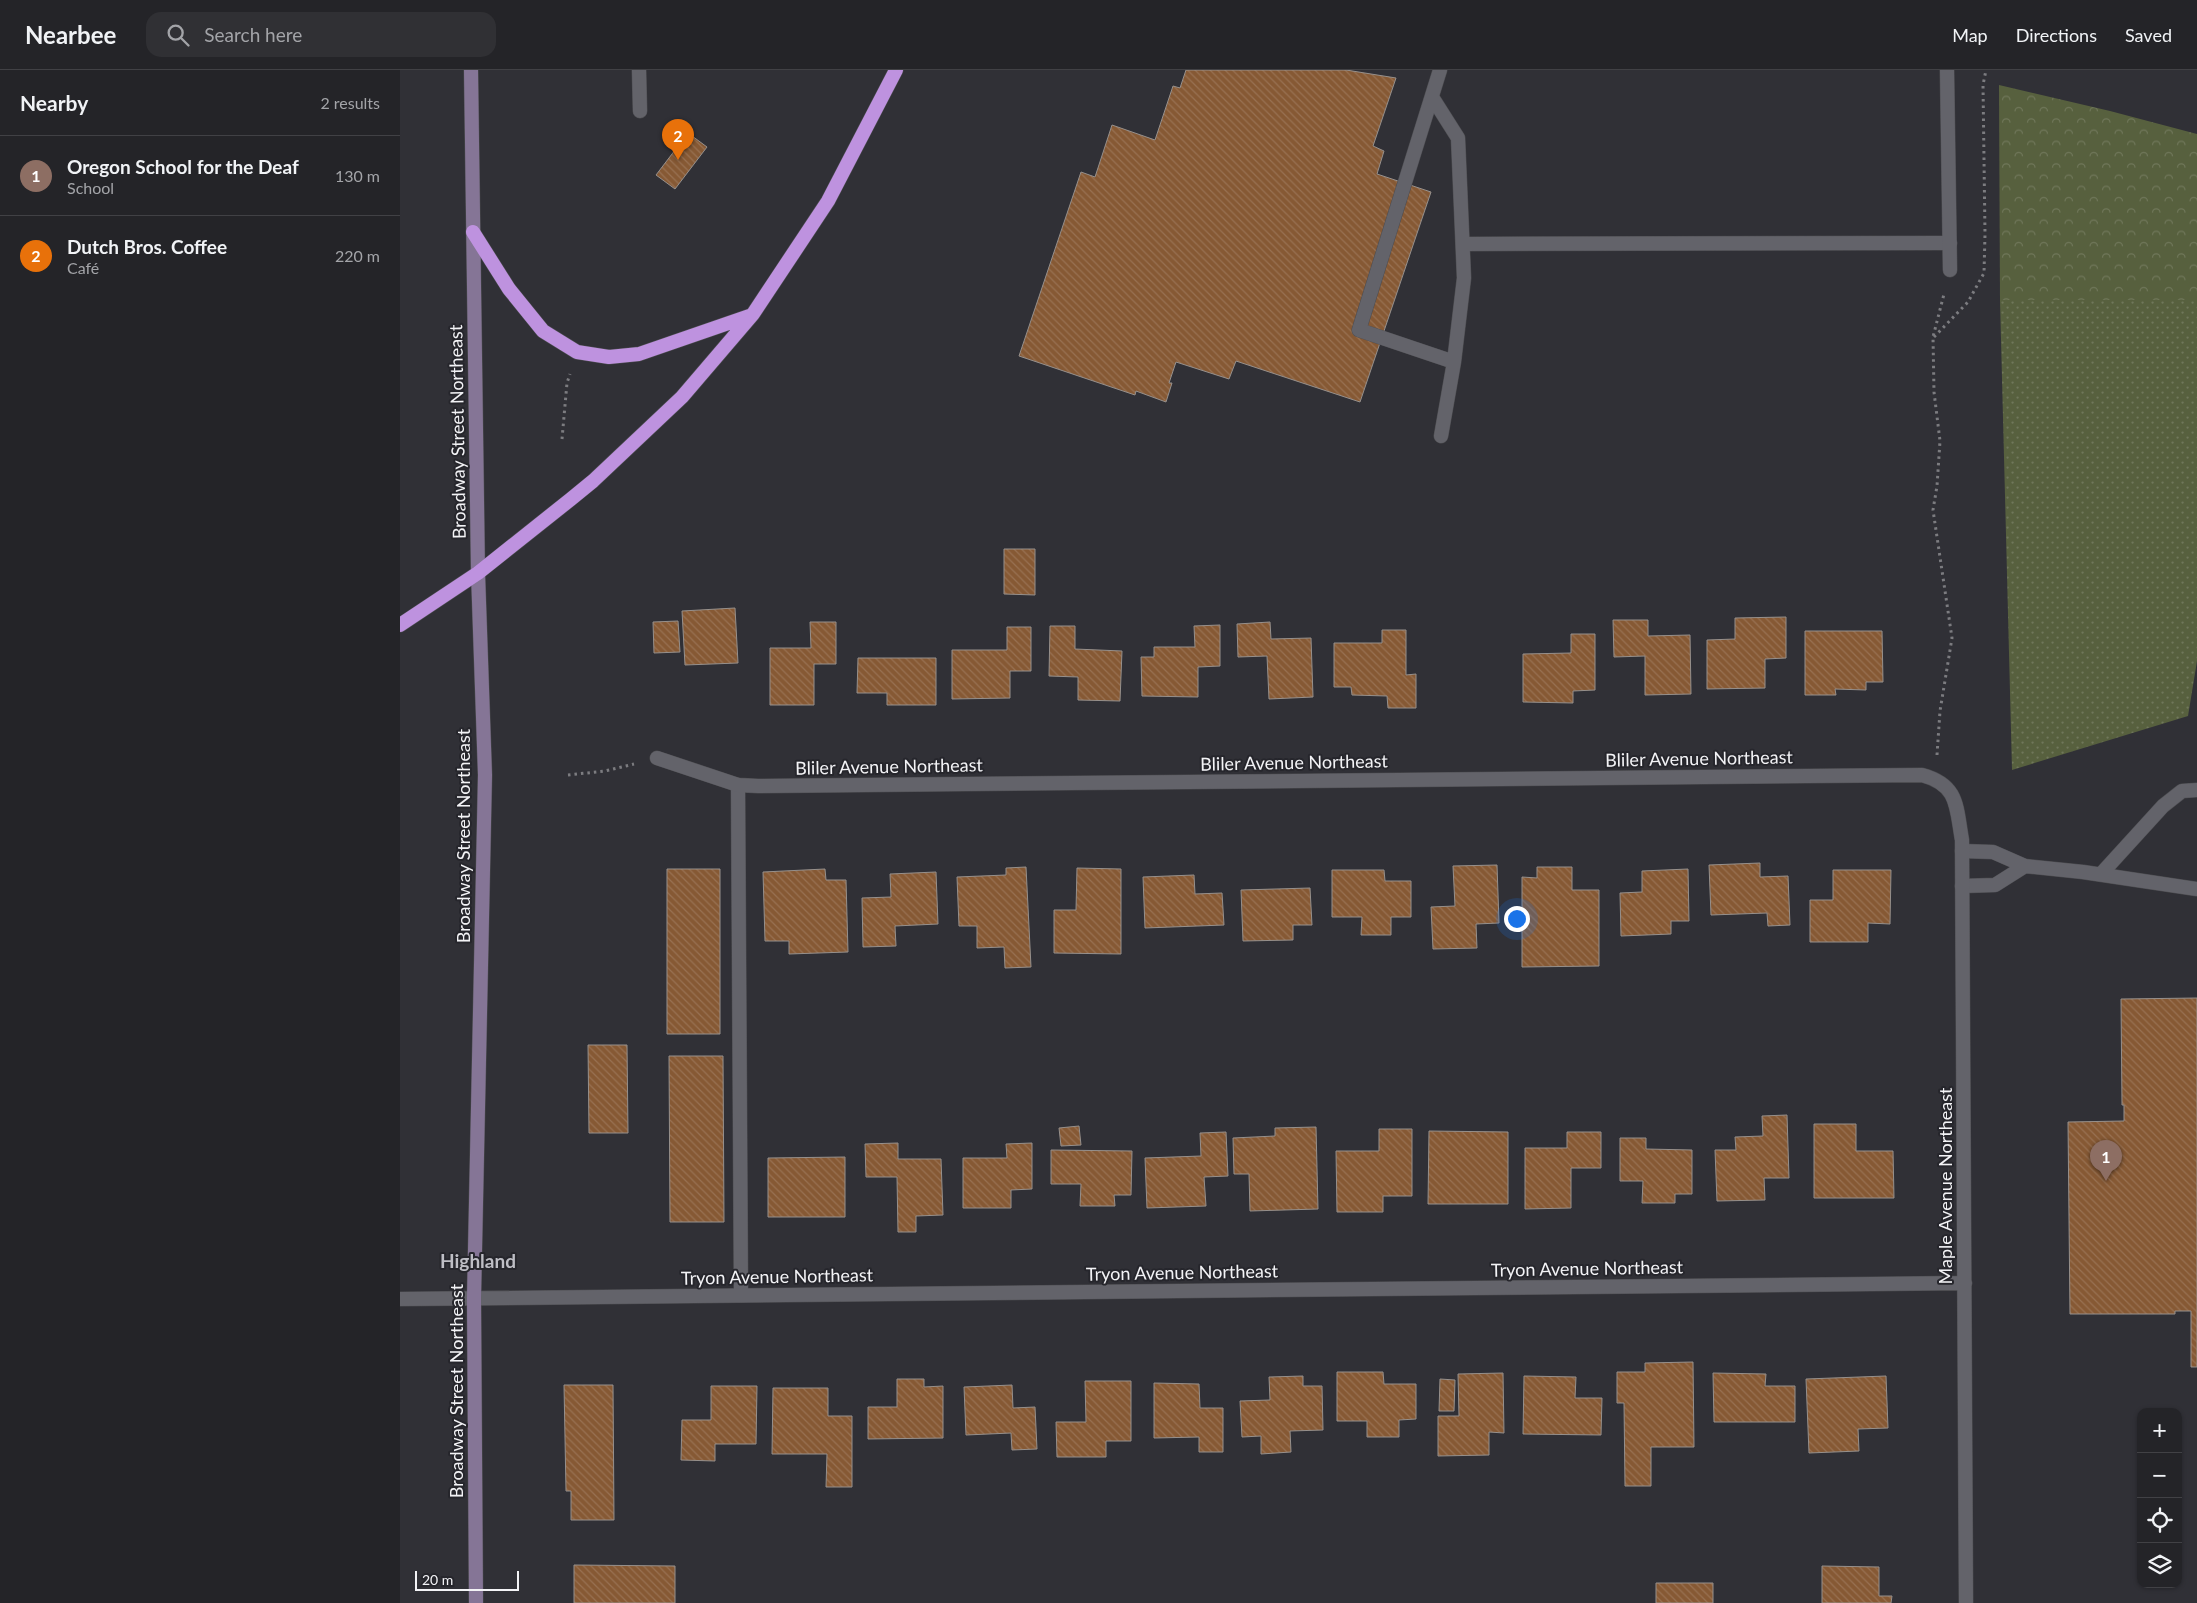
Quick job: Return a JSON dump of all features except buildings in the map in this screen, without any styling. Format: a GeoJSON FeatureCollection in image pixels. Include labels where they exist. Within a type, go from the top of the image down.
{"type":"FeatureCollection","features":[{"type":"Feature","properties":{"kind":"highway"},"geometry":{"type":"LineString","coordinates":[[400,625],[478,573],[593,481],[682,397],[753,314],[828,201],[896,70]]}},
{"type":"Feature","properties":{"kind":"highway"},"geometry":{"type":"LineString","coordinates":[[473,232],[509,289],[543,331],[577,352],[609,357],[639,354],[753,314]]}},
{"type":"Feature","properties":{"kind":"main road","name":"Broadway Street Northeast"},"geometry":{"type":"LineString","coordinates":[[471,70],[478,573],[485,775],[474,1298],[476,1603]]}},
{"type":"Feature","properties":{"kind":"street"},"geometry":{"type":"LineString","coordinates":[[639,70],[640,111]]}},
{"type":"Feature","properties":{"kind":"street"},"geometry":{"type":"LineString","coordinates":[[1440,70],[1359,330],[1454,362]]}},
{"type":"Feature","properties":{"kind":"street"},"geometry":{"type":"LineString","coordinates":[[1947,70],[1950,270]]}},
{"type":"Feature","properties":{"kind":"street"},"geometry":{"type":"LineString","coordinates":[[1432,97],[1458,138],[1464,278],[1454,362],[1441,436]]}},
{"type":"Feature","properties":{"kind":"street"},"geometry":{"type":"LineString","coordinates":[[1462,244],[1950,243]]}},
{"type":"Feature","properties":{"kind":"street","name":"Bliler Avenue Northeast"},"geometry":{"type":"LineString","coordinates":[[656,758],[738,785],[1922,774],[1935,778]]}},
{"type":"Feature","properties":{"kind":"street","name":"Maple Avenue Northeast"},"geometry":{"type":"LineString","coordinates":[[1935,778],[1950,790],[1956,804],[1962,851],[1966,1603]]}},
{"type":"Feature","properties":{"kind":"street"},"geometry":{"type":"LineString","coordinates":[[738,785],[741,1295]]}},
{"type":"Feature","properties":{"kind":"street"},"geometry":{"type":"LineString","coordinates":[[2101,874],[2163,806],[2182,791],[2197,790]]}},
{"type":"Feature","properties":{"kind":"street"},"geometry":{"type":"LineString","coordinates":[[1962,851],[1993,852],[2025,866],[2101,874],[2197,889]]}},
{"type":"Feature","properties":{"kind":"street"},"geometry":{"type":"LineString","coordinates":[[1962,886],[1995,884],[2025,866]]}},
{"type":"Feature","properties":{"kind":"street","name":"Tryon Avenue Northeast"},"geometry":{"type":"LineString","coordinates":[[400,1299],[1965,1283]]}},
{"type":"Feature","properties":{"kind":"path"},"geometry":{"type":"LineString","coordinates":[[1933,337],[1968,302],[1984,273],[1986,234],[1983,85],[1986,70]]}},
{"type":"Feature","properties":{"kind":"path"},"geometry":{"type":"LineString","coordinates":[[1935,778],[1940,711],[1952,638],[1933,510],[1937,486],[1940,441],[1934,392],[1933,337],[1950,270]]}},
{"type":"Feature","properties":{"kind":"path"},"geometry":{"type":"LineString","coordinates":[[562,439],[567,383],[570,372]]}},
{"type":"Feature","properties":{"kind":"path"},"geometry":{"type":"LineString","coordinates":[[568,775],[605,771],[656,758]]}},
{"type":"Feature","properties":{"kind":"green space"},"geometry":{"type":"Polygon","coordinates":[[[1999,85],[2197,134],[2197,300],[2000,300],[1999,85]]]}},
{"type":"Feature","properties":{"kind":"green space"},"geometry":{"type":"Polygon","coordinates":[[[2000,300],[2197,300],[2197,661],[2188,716],[2012,770],[2000,300]]]}},
{"type":"Feature","properties":{"kind":"place","name":"Dutch Bros. Coffee"},"geometry":{"type":"Point","coordinates":[678,160]}},
{"type":"Feature","properties":{"kind":"place","name":"Oregon School for the Deaf"},"geometry":{"type":"Point","coordinates":[2106,1181]}},
{"type":"Feature","properties":{"kind":"district","name":"Highland"},"geometry":{"type":"Point","coordinates":[478,1260]}}]}
